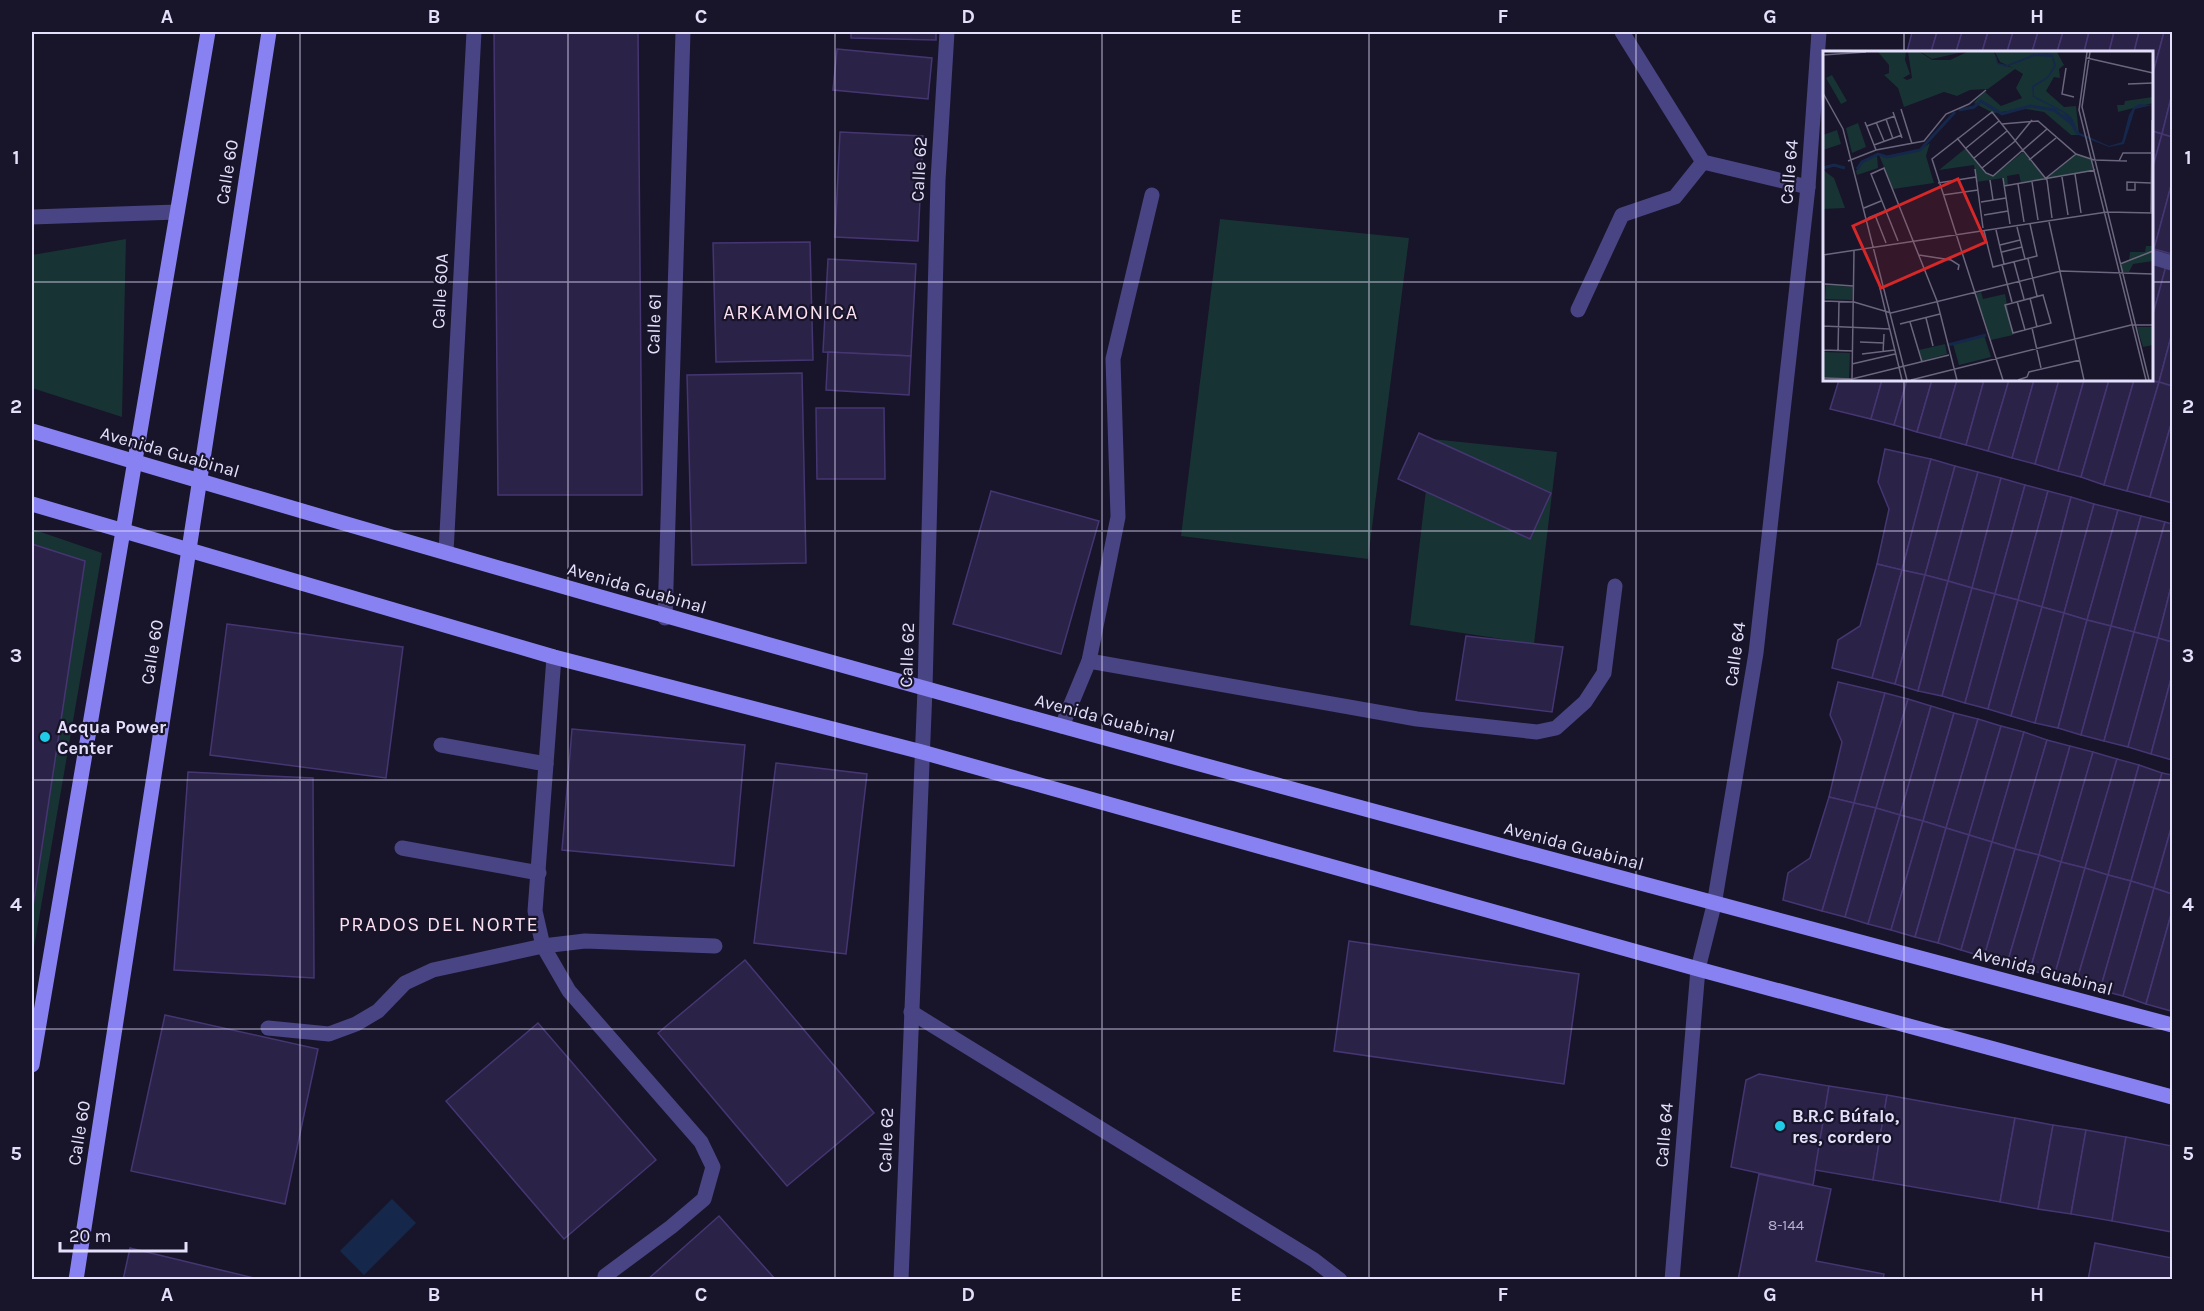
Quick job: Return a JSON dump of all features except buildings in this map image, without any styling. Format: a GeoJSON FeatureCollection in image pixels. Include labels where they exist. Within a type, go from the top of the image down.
{"type":"FeatureCollection","features":[{"type":"Feature","properties":{"kind":"main road"},"geometry":{"type":"LineString","coordinates":[[32,1065],[208,32]]}},
{"type":"Feature","properties":{"kind":"main road","name":"Calle 60"},"geometry":{"type":"LineString","coordinates":[[76,1280],[269,32]]}},
{"type":"Feature","properties":{"kind":"main road","name":"Avenida Guabinal"},"geometry":{"type":"LineString","coordinates":[[32,431],[198,482],[446,552],[665,618],[1714,905],[2172,1025]]}},
{"type":"Feature","properties":{"kind":"main road"},"geometry":{"type":"LineString","coordinates":[[32,504],[554,657],[922,752],[1698,969],[2172,1097]]}},
{"type":"Feature","properties":{"kind":"street","name":"Calle 60A"},"geometry":{"type":"LineString","coordinates":[[446,552],[474,32]]}},
{"type":"Feature","properties":{"kind":"street","name":"Calle 61"},"geometry":{"type":"LineString","coordinates":[[665,618],[683,32]]}},
{"type":"Feature","properties":{"kind":"street","name":"Calle 62"},"geometry":{"type":"LineString","coordinates":[[901,1280],[925,689],[938,180],[947,32]]}},
{"type":"Feature","properties":{"kind":"street"},"geometry":{"type":"LineString","coordinates":[[1622,32],[1703,162],[1808,187]]}},
{"type":"Feature","properties":{"kind":"street","name":"Calle 64"},"geometry":{"type":"LineString","coordinates":[[1672,1280],[1698,969],[1714,905],[1756,653],[1808,187],[1818,165],[1819,32]]}},
{"type":"Feature","properties":{"kind":"street"},"geometry":{"type":"LineString","coordinates":[[1578,310],[1622,215],[1675,197],[1703,162]]}},
{"type":"Feature","properties":{"kind":"street"},"geometry":{"type":"LineString","coordinates":[[1062,726],[1089,661],[1118,517],[1113,359],[1152,195]]}},
{"type":"Feature","properties":{"kind":"street"},"geometry":{"type":"LineString","coordinates":[[32,217],[177,212]]}},
{"type":"Feature","properties":{"kind":"street"},"geometry":{"type":"LineString","coordinates":[[2153,258],[2172,263]]}},
{"type":"Feature","properties":{"kind":"street"},"geometry":{"type":"LineString","coordinates":[[1089,661],[1417,719],[1537,732],[1556,728],[1585,702],[1604,672],[1615,586]]}},
{"type":"Feature","properties":{"kind":"street"},"geometry":{"type":"LineString","coordinates":[[554,657],[540,873],[535,911],[543,946],[569,991],[701,1142],[713,1167],[704,1199],[671,1227],[605,1276]]}},
{"type":"Feature","properties":{"kind":"street"},"geometry":{"type":"LineString","coordinates":[[441,744],[546,764]]}},
{"type":"Feature","properties":{"kind":"street"},"geometry":{"type":"LineString","coordinates":[[402,848],[540,873]]}},
{"type":"Feature","properties":{"kind":"street"},"geometry":{"type":"LineString","coordinates":[[268,1028],[329,1034],[378,1011],[394,992],[417,976],[433,970],[543,946],[585,941],[716,946]]}},
{"type":"Feature","properties":{"kind":"street"},"geometry":{"type":"LineString","coordinates":[[911,1012],[1314,1260],[1340,1280]]}},
{"type":"Feature","properties":{"kind":"green space"},"geometry":{"type":"Polygon","coordinates":[[[1220,219],[1409,238],[1368,559],[1181,536],[1220,219]]]}},
{"type":"Feature","properties":{"kind":"green space"},"geometry":{"type":"Polygon","coordinates":[[[126,239],[122,417],[32,388],[32,255],[126,239]]]}},
{"type":"Feature","properties":{"kind":"green space"},"geometry":{"type":"Polygon","coordinates":[[[1432,439],[1557,452],[1534,644],[1410,625],[1432,439]]]}},
{"type":"Feature","properties":{"kind":"green space","name":"Acqua Power Center"},"geometry":{"type":"Polygon","coordinates":[[[32,529],[102,553],[32,959],[32,529]]]}},
{"type":"Feature","properties":{"kind":"water"},"geometry":{"type":"Polygon","coordinates":[[[392,1199],[416,1223],[364,1275],[340,1251],[392,1199]]]}},
{"type":"Feature","properties":{"kind":"place","name":"Acqua Power Center"},"geometry":{"type":"Point","coordinates":[45,737]}},
{"type":"Feature","properties":{"kind":"place","name":"B.R.C Búfalo, res, cordero"},"geometry":{"type":"Point","coordinates":[1780,1126]}},
{"type":"Feature","properties":{"kind":"district","name":"ARKAMONICA"},"geometry":{"type":"Point","coordinates":[791,312]}},
{"type":"Feature","properties":{"kind":"district","name":"PRADOS DEL NORTE"},"geometry":{"type":"Point","coordinates":[439,924]}}]}
